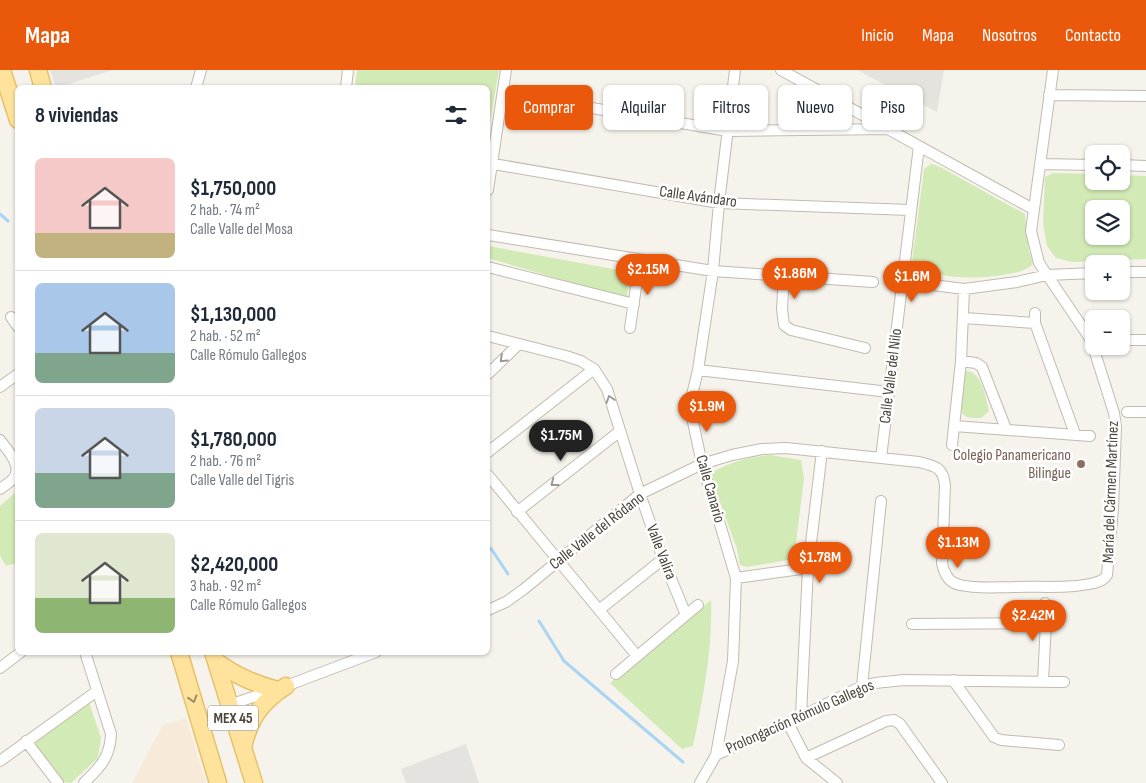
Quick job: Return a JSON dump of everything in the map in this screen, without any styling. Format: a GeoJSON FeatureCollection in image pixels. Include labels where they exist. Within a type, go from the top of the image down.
{"type":"FeatureCollection","features":[{"type":"Feature","properties":{"kind":"main road"},"geometry":{"type":"LineString","coordinates":[[2,70],[15,111]]}},
{"type":"Feature","properties":{"kind":"main road"},"geometry":{"type":"LineString","coordinates":[[38,70],[42,85]]}},
{"type":"Feature","properties":{"kind":"main road","name":"MEX 45"},"geometry":{"type":"LineString","coordinates":[[180,655],[218,783]]}},
{"type":"Feature","properties":{"kind":"main road"},"geometry":{"type":"LineString","coordinates":[[214,657],[231,672],[244,679],[280,688]]}},
{"type":"Feature","properties":{"kind":"main road","name":"MEX 45"},"geometry":{"type":"LineString","coordinates":[[214,657],[254,783]]}},
{"type":"Feature","properties":{"kind":"main road"},"geometry":{"type":"LineString","coordinates":[[243,748],[252,721],[270,696],[280,688]]}},
{"type":"Feature","properties":{"kind":"street"},"geometry":{"type":"LineString","coordinates":[[197,85],[200,70]]}},
{"type":"Feature","properties":{"kind":"street"},"geometry":{"type":"LineString","coordinates":[[346,85],[348,70]]}},
{"type":"Feature","properties":{"kind":"street"},"geometry":{"type":"LineString","coordinates":[[490,163],[506,70]]}},
{"type":"Feature","properties":{"kind":"street","name":"Calle Canario"},"geometry":{"type":"LineString","coordinates":[[700,783],[716,755],[733,661],[736,578],[702,464],[691,413],[692,395],[698,370],[713,271],[735,70]]}},
{"type":"Feature","properties":{"kind":"street"},"geometry":{"type":"LineString","coordinates":[[781,70],[862,115]]}},
{"type":"Feature","properties":{"kind":"street","name":"María del Cármen Martínez"},"geometry":{"type":"LineString","coordinates":[[1053,70],[1031,231],[1039,263],[1090,340],[1114,413],[1116,427],[1113,509],[1107,575]]}},
{"type":"Feature","properties":{"kind":"street"},"geometry":{"type":"LineString","coordinates":[[503,93],[728,131],[862,129]]}},
{"type":"Feature","properties":{"kind":"street"},"geometry":{"type":"LineString","coordinates":[[1050,95],[1146,96]]}},
{"type":"Feature","properties":{"kind":"street"},"geometry":{"type":"LineString","coordinates":[[890,130],[1033,209]]}},
{"type":"Feature","properties":{"kind":"street","name":"Calle Valle del Nilo"},"geometry":{"type":"LineString","coordinates":[[881,458],[919,146]]}},
{"type":"Feature","properties":{"kind":"street","name":"Calle Avándaro"},"geometry":{"type":"LineString","coordinates":[[490,163],[719,203],[910,210]]}},
{"type":"Feature","properties":{"kind":"street"},"geometry":{"type":"LineString","coordinates":[[1041,164],[1085,165]]}},
{"type":"Feature","properties":{"kind":"street"},"geometry":{"type":"LineString","coordinates":[[1130,165],[1146,166]]}},
{"type":"Feature","properties":{"kind":"street"},"geometry":{"type":"LineString","coordinates":[[490,235],[713,271],[873,282]]}},
{"type":"Feature","properties":{"kind":"street"},"geometry":{"type":"LineString","coordinates":[[630,328],[640,260]]}},
{"type":"Feature","properties":{"kind":"street"},"geometry":{"type":"LineString","coordinates":[[490,268],[634,304]]}},
{"type":"Feature","properties":{"kind":"street"},"geometry":{"type":"LineString","coordinates":[[1130,272],[1146,272]]}},
{"type":"Feature","properties":{"kind":"street"},"geometry":{"type":"LineString","coordinates":[[902,281],[964,289],[1017,282],[1047,275],[1085,273]]}},
{"type":"Feature","properties":{"kind":"street"},"geometry":{"type":"LineString","coordinates":[[784,276],[782,309],[784,325],[791,330],[865,348]]}},
{"type":"Feature","properties":{"kind":"street"},"geometry":{"type":"LineString","coordinates":[[952,445],[961,361],[964,289]]}},
{"type":"Feature","properties":{"kind":"street"},"geometry":{"type":"LineString","coordinates":[[11,316],[15,322]]}},
{"type":"Feature","properties":{"kind":"street"},"geometry":{"type":"LineString","coordinates":[[964,318],[1035,318],[1075,434]]}},
{"type":"Feature","properties":{"kind":"street"},"geometry":{"type":"LineString","coordinates":[[490,337],[573,358],[594,369],[490,450]]}},
{"type":"Feature","properties":{"kind":"street"},"geometry":{"type":"LineString","coordinates":[[1130,340],[1146,340]]}},
{"type":"Feature","properties":{"kind":"street"},"geometry":{"type":"LineString","coordinates":[[490,372],[519,344]]}},
{"type":"Feature","properties":{"kind":"street"},"geometry":{"type":"LineString","coordinates":[[961,361],[976,363],[982,367],[1006,429]]}},
{"type":"Feature","properties":{"kind":"street","name":"Valle Valira"},"geometry":{"type":"LineString","coordinates":[[594,369],[607,389],[640,494],[663,559],[686,615]]}},
{"type":"Feature","properties":{"kind":"street"},"geometry":{"type":"LineString","coordinates":[[698,370],[889,392]]}},
{"type":"Feature","properties":{"kind":"street"},"geometry":{"type":"LineString","coordinates":[[0,387],[15,376]]}},
{"type":"Feature","properties":{"kind":"street"},"geometry":{"type":"LineString","coordinates":[[1127,412],[1146,412]]}},
{"type":"Feature","properties":{"kind":"street"},"geometry":{"type":"LineString","coordinates":[[954,426],[1090,436]]}},
{"type":"Feature","properties":{"kind":"street"},"geometry":{"type":"LineString","coordinates":[[517,512],[620,431]]}},
{"type":"Feature","properties":{"kind":"street"},"geometry":{"type":"LineString","coordinates":[[0,440],[15,463]]}},
{"type":"Feature","properties":{"kind":"street","name":"Calle Valle del Ródano"},"geometry":{"type":"LineString","coordinates":[[490,609],[506,602],[524,589],[640,494],[702,464],[762,449],[786,448],[822,451],[919,462],[935,466],[944,478],[942,563],[944,573],[950,580],[959,585],[982,587],[1077,586],[1095,583],[1107,575]]}},
{"type":"Feature","properties":{"kind":"street"},"geometry":{"type":"LineString","coordinates":[[801,715],[808,568],[822,451]]}},
{"type":"Feature","properties":{"kind":"street"},"geometry":{"type":"LineString","coordinates":[[0,489],[13,479],[15,474]]}},
{"type":"Feature","properties":{"kind":"street"},"geometry":{"type":"LineString","coordinates":[[490,478],[636,656]]}},
{"type":"Feature","properties":{"kind":"street"},"geometry":{"type":"LineString","coordinates":[[862,686],[881,501]]}},
{"type":"Feature","properties":{"kind":"street"},"geometry":{"type":"LineString","coordinates":[[599,610],[663,559]]}},
{"type":"Feature","properties":{"kind":"street"},"geometry":{"type":"LineString","coordinates":[[736,578],[808,568]]}},
{"type":"Feature","properties":{"kind":"street"},"geometry":{"type":"LineString","coordinates":[[1043,681],[1046,623],[1045,603]]}},
{"type":"Feature","properties":{"kind":"street"},"geometry":{"type":"LineString","coordinates":[[616,674],[698,605]]}},
{"type":"Feature","properties":{"kind":"street"},"geometry":{"type":"LineString","coordinates":[[912,624],[1046,623]]}},
{"type":"Feature","properties":{"kind":"street"},"geometry":{"type":"LineString","coordinates":[[0,668],[17,655]]}},
{"type":"Feature","properties":{"kind":"street"},"geometry":{"type":"LineString","coordinates":[[84,783],[98,769],[107,756],[110,745],[110,734],[86,655]]}},
{"type":"Feature","properties":{"kind":"street"},"geometry":{"type":"LineString","coordinates":[[229,705],[368,655]]}},
{"type":"Feature","properties":{"kind":"street","name":"Prolongación Rómulo Gallegos"},"geometry":{"type":"LineString","coordinates":[[716,755],[788,723],[862,686],[889,680],[1064,682]]}},
{"type":"Feature","properties":{"kind":"street"},"geometry":{"type":"LineString","coordinates":[[953,680],[994,737],[1001,740],[1059,745]]}},
{"type":"Feature","properties":{"kind":"street"},"geometry":{"type":"LineString","coordinates":[[0,761],[26,740],[97,691]]}},
{"type":"Feature","properties":{"kind":"street"},"geometry":{"type":"LineString","coordinates":[[806,758],[886,721],[894,720],[900,724],[942,783]]}},
{"type":"Feature","properties":{"kind":"street"},"geometry":{"type":"LineString","coordinates":[[788,723],[806,758],[837,783]]}},
{"type":"Feature","properties":{"kind":"street"},"geometry":{"type":"LineString","coordinates":[[26,740],[58,783]]}},
{"type":"Feature","properties":{"kind":"shaded area"},"geometry":{"type":"Polygon","coordinates":[[[50,70],[113,70],[66,85],[55,85],[50,70]]]}},
{"type":"Feature","properties":{"kind":"shaded area"},"geometry":{"type":"Polygon","coordinates":[[[857,70],[944,70],[937,112],[923,105],[923,85],[886,85],[857,70]]]}},
{"type":"Feature","properties":{"kind":"shaded area"},"geometry":{"type":"Polygon","coordinates":[[[186,718],[206,783],[132,783],[163,725],[186,718]]]}},
{"type":"Feature","properties":{"kind":"shaded area"},"geometry":{"type":"Polygon","coordinates":[[[466,744],[479,783],[406,783],[401,769],[466,744]]]}},
{"type":"Feature","properties":{"kind":"green space"},"geometry":{"type":"Polygon","coordinates":[[[357,70],[499,70],[490,122],[490,85],[355,85],[357,70]]]}},
{"type":"Feature","properties":{"kind":"green space"},"geometry":{"type":"Polygon","coordinates":[[[931,164],[940,167],[1025,214],[1029,251],[1033,264],[1019,272],[984,277],[950,276],[915,269],[912,262],[924,169],[931,164]]]}},
{"type":"Feature","properties":{"kind":"green space"},"geometry":{"type":"Polygon","coordinates":[[[1053,173],[1085,174],[1085,190],[1130,190],[1130,175],[1146,176],[1146,259],[1130,260],[1130,255],[1085,255],[1085,261],[1072,262],[1056,258],[1047,246],[1043,223],[1045,177],[1053,173]]]}},
{"type":"Feature","properties":{"kind":"green space"},"geometry":{"type":"Polygon","coordinates":[[[490,246],[629,272],[627,299],[490,259],[490,246]]]}},
{"type":"Feature","properties":{"kind":"green space"},"geometry":{"type":"Polygon","coordinates":[[[967,371],[976,376],[985,393],[989,411],[981,418],[971,418],[963,415],[960,409],[964,374],[967,371]]]}},
{"type":"Feature","properties":{"kind":"green space"},"geometry":{"type":"Polygon","coordinates":[[[770,455],[801,460],[804,478],[794,559],[747,567],[740,565],[737,549],[710,474],[724,466],[739,461],[770,455]]]}},
{"type":"Feature","properties":{"kind":"green space"},"geometry":{"type":"Polygon","coordinates":[[[15,493],[15,564],[6,566],[0,556],[0,506],[15,493]]]}},
{"type":"Feature","properties":{"kind":"green space"},"geometry":{"type":"Polygon","coordinates":[[[711,600],[709,655],[693,746],[682,749],[610,683],[711,600]]]}},
{"type":"Feature","properties":{"kind":"green space"},"geometry":{"type":"Polygon","coordinates":[[[89,702],[101,738],[98,758],[71,783],[60,782],[31,746],[89,702]]]}},
{"type":"Feature","properties":{"kind":"waterway"},"geometry":{"type":"LineString","coordinates":[[0,214],[8,221]]}},
{"type":"Feature","properties":{"kind":"waterway"},"geometry":{"type":"LineString","coordinates":[[490,548],[508,574]]}},
{"type":"Feature","properties":{"kind":"waterway"},"geometry":{"type":"LineString","coordinates":[[539,621],[564,661],[683,762]]}},
{"type":"Feature","properties":{"kind":"place","name":"Colegio Panamericano Bilingue"},"geometry":{"type":"Point","coordinates":[1081,464]}}]}
